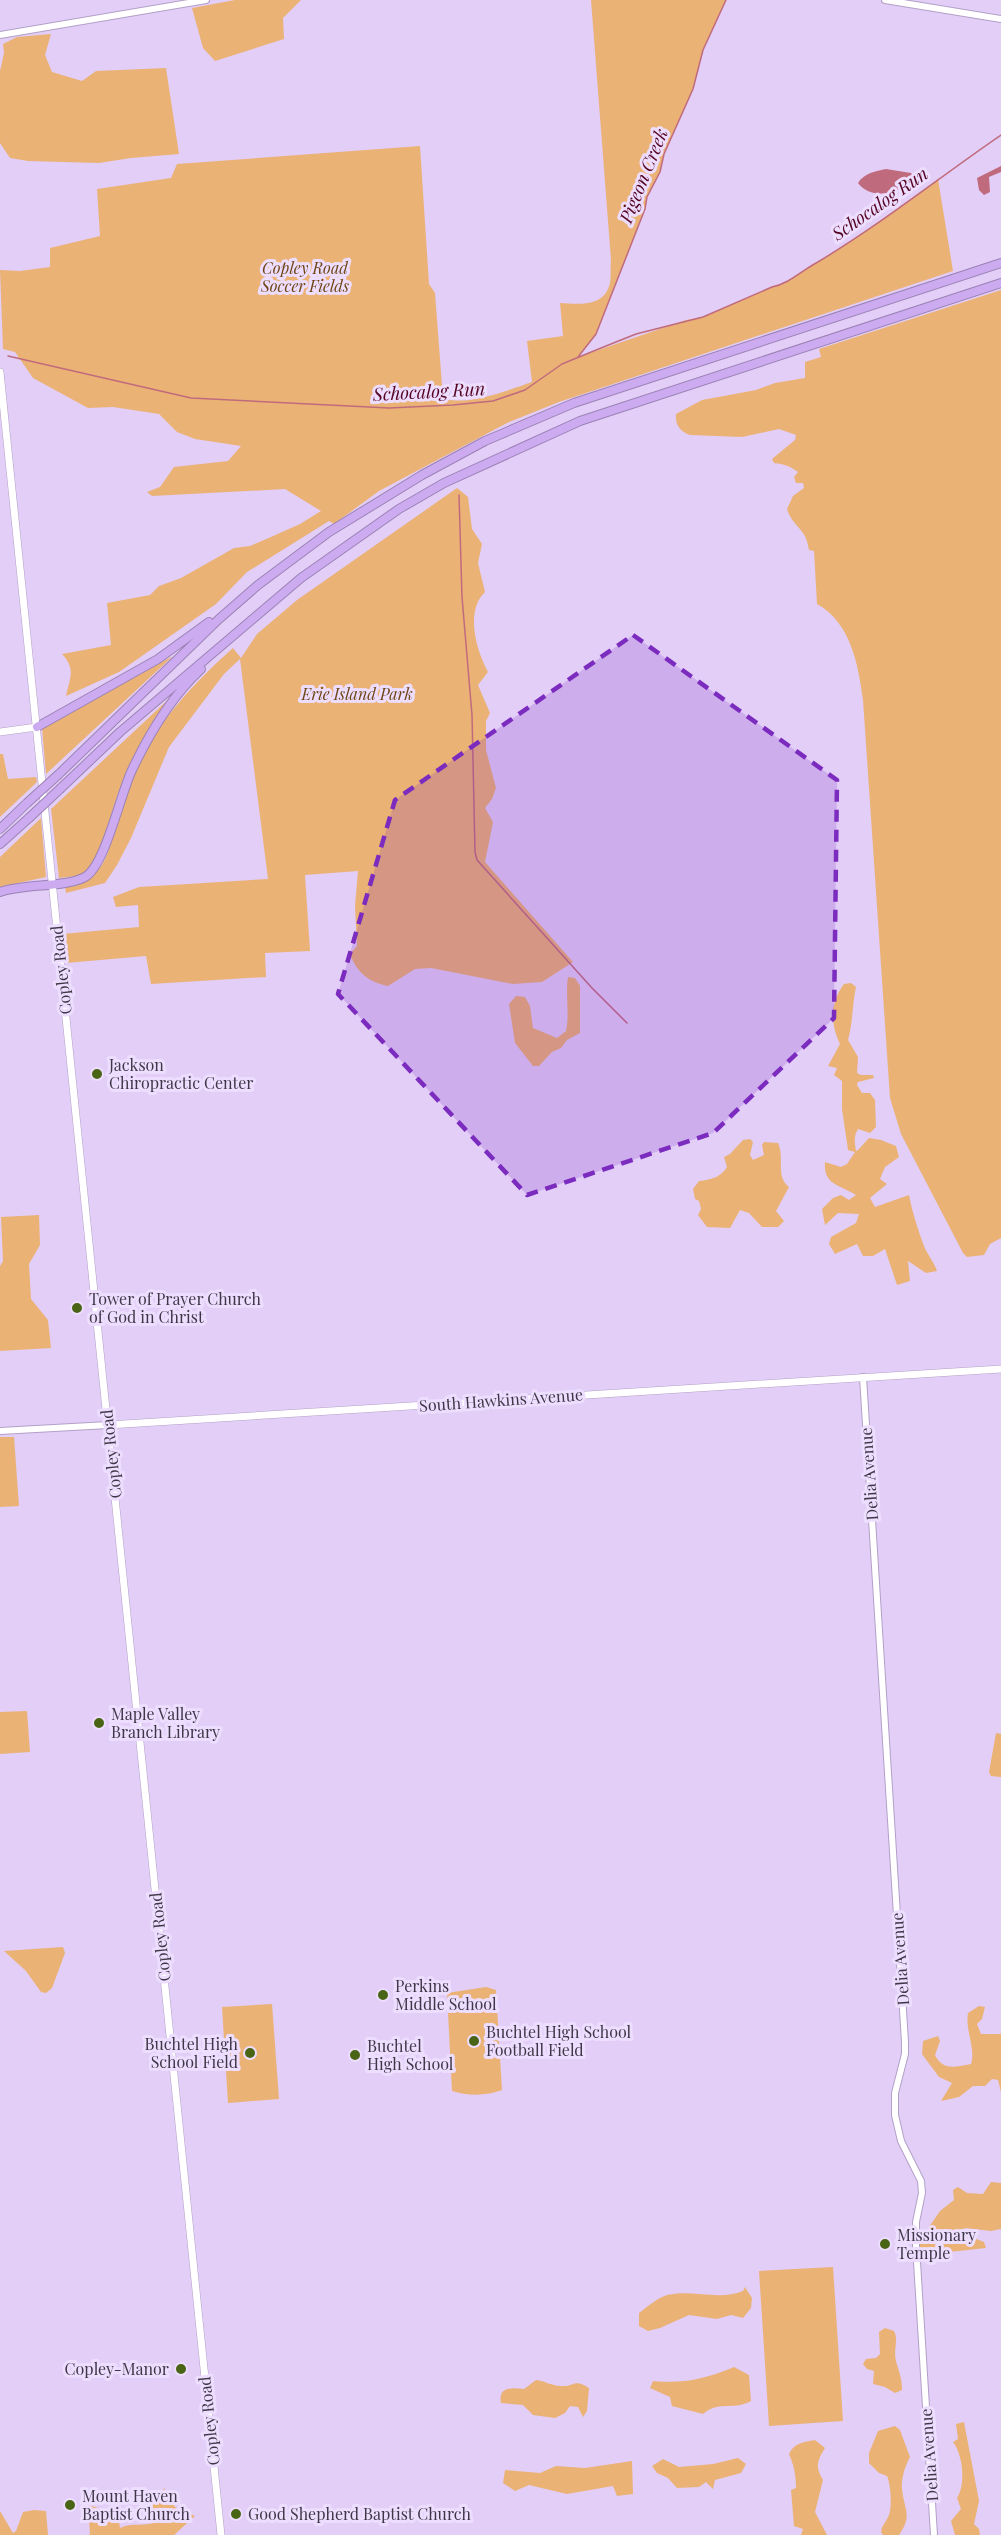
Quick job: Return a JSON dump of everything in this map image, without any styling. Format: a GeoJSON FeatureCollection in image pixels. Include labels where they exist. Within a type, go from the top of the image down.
{"type":"FeatureCollection","features":[{"type":"Feature","properties":{"kind":"highway"},"geometry":{"type":"LineString","coordinates":[[37,727],[158,659],[355,515],[422,475],[516,428],[607,392],[1001,263]]}},
{"type":"Feature","properties":{"kind":"highway"},"geometry":{"type":"LineString","coordinates":[[0,844],[120,732],[301,578],[399,509],[444,483],[510,451],[598,415],[1001,283]]}},
{"type":"Feature","properties":{"kind":"highway"},"geometry":{"type":"LineString","coordinates":[[0,829],[238,601]]}},
{"type":"Feature","properties":{"kind":"highway"},"geometry":{"type":"LineString","coordinates":[[0,892],[82,878],[95,869],[102,856],[126,784],[155,728],[195,675],[267,607]]}},
{"type":"Feature","properties":{"kind":"main road","name":"Copley Road"},"geometry":{"type":"LineString","coordinates":[[0,372],[221,2535]]}},
{"type":"Feature","properties":{"kind":"main road"},"geometry":{"type":"LineString","coordinates":[[0,732],[37,727]]}},
{"type":"Feature","properties":{"kind":"main road","name":"South Hawkins Avenue"},"geometry":{"type":"LineString","coordinates":[[108,1425],[1001,1369]]}},
{"type":"Feature","properties":{"kind":"street"},"geometry":{"type":"LineString","coordinates":[[0,35],[206,0]]}},
{"type":"Feature","properties":{"kind":"street"},"geometry":{"type":"LineString","coordinates":[[885,0],[1001,19]]}},
{"type":"Feature","properties":{"kind":"street","name":"Delia Avenue"},"geometry":{"type":"LineString","coordinates":[[863,1377],[905,2042],[905,2054],[895,2093],[895,2115],[901,2140],[918,2173],[922,2188],[916,2222],[916,2246],[934,2535]]}},
{"type":"Feature","properties":{"kind":"street","name":"South Hawkins Avenue"},"geometry":{"type":"LineString","coordinates":[[0,1431],[108,1425]]}},
{"type":"Feature","properties":{"kind":"highlighted area"},"geometry":{"type":"Polygon","coordinates":[[[633,635],[837,780],[834,1018],[713,1133],[527,1195],[338,994],[395,800],[633,635]]]}},
{"type":"Feature","properties":{"kind":"green space"},"geometry":{"type":"Polygon","coordinates":[[[235,0],[301,0],[283,18],[284,39],[215,61],[203,48],[192,8],[235,0]]]}},
{"type":"Feature","properties":{"kind":"green space","name":"Copley Road Soccer Fields"},"geometry":{"type":"Polygon","coordinates":[[[591,0],[726,0],[703,50],[693,89],[664,154],[660,172],[647,197],[645,209],[596,334],[578,357],[686,320],[703,317],[785,283],[855,238],[938,179],[953,271],[559,402],[507,423],[379,491],[334,524],[329,521],[247,572],[216,604],[119,672],[66,696],[70,669],[62,654],[111,645],[107,603],[150,595],[159,586],[181,578],[234,548],[250,546],[300,524],[321,511],[285,489],[152,496],[147,492],[160,487],[174,467],[228,461],[241,446],[195,439],[177,432],[159,414],[113,407],[88,408],[33,378],[15,352],[3,349],[0,270],[20,271],[50,267],[50,248],[100,236],[97,189],[171,178],[177,164],[420,146],[429,284],[435,293],[443,398],[475,399],[532,382],[527,341],[563,336],[560,303],[594,302],[604,295],[610,283],[611,260],[591,0]]]}},
{"type":"Feature","properties":{"kind":"green space"},"geometry":{"type":"Polygon","coordinates":[[[51,34],[45,55],[52,72],[82,81],[96,71],[166,68],[179,154],[99,163],[28,161],[10,158],[0,143],[0,71],[4,53],[3,44],[17,37],[51,34]]]}},
{"type":"Feature","properties":{"kind":"green space"},"geometry":{"type":"Polygon","coordinates":[[[1001,290],[1001,1238],[990,1244],[984,1255],[967,1257],[901,1134],[890,1098],[863,700],[855,659],[845,633],[829,612],[817,604],[814,551],[809,550],[805,537],[787,509],[793,496],[804,488],[803,483],[796,483],[794,477],[798,472],[774,463],[772,459],[795,440],[796,435],[779,429],[742,437],[690,435],[679,427],[676,414],[702,400],[805,378],[805,362],[821,357],[819,349],[1001,290]]]}},
{"type":"Feature","properties":{"kind":"green space","name":"Erie Island Park"},"geometry":{"type":"Polygon","coordinates":[[[457,488],[468,497],[472,529],[482,544],[478,563],[485,592],[475,609],[474,631],[488,672],[478,685],[490,713],[486,721],[486,750],[496,788],[485,808],[493,822],[485,862],[573,962],[542,982],[513,984],[431,968],[415,969],[388,986],[375,982],[364,976],[350,954],[357,946],[355,906],[358,871],[305,875],[310,951],[265,953],[266,977],[151,984],[146,956],[66,963],[62,934],[139,927],[138,905],[116,907],[113,897],[139,887],[268,879],[240,659],[224,674],[169,747],[131,838],[105,883],[66,893],[65,885],[87,878],[103,863],[127,792],[147,747],[168,716],[206,674],[233,648],[241,658],[257,634],[297,600],[457,488]]]}},
{"type":"Feature","properties":{"kind":"green space"},"geometry":{"type":"Polygon","coordinates":[[[172,657],[46,774],[42,728],[172,657]]]}},
{"type":"Feature","properties":{"kind":"green space"},"geometry":{"type":"Polygon","coordinates":[[[173,695],[143,740],[118,793],[97,861],[85,873],[59,878],[51,809],[173,695]]]}},
{"type":"Feature","properties":{"kind":"green space"},"geometry":{"type":"Polygon","coordinates":[[[0,754],[3,754],[8,779],[36,777],[37,782],[0,817],[0,754]]]}},
{"type":"Feature","properties":{"kind":"green space"},"geometry":{"type":"Polygon","coordinates":[[[41,818],[46,877],[0,887],[0,857],[41,818]]]}},
{"type":"Feature","properties":{"kind":"green space"},"geometry":{"type":"Polygon","coordinates":[[[568,977],[575,978],[580,986],[580,1033],[552,1052],[539,1066],[533,1066],[515,1043],[509,1004],[516,996],[525,997],[530,1006],[533,1028],[557,1038],[566,1031],[568,977]]]}},
{"type":"Feature","properties":{"kind":"green space"},"geometry":{"type":"Polygon","coordinates":[[[851,983],[856,987],[848,1040],[858,1057],[857,1073],[873,1075],[874,1078],[858,1082],[857,1085],[862,1093],[870,1093],[875,1100],[876,1127],[870,1133],[858,1129],[855,1138],[856,1151],[869,1138],[896,1146],[899,1157],[885,1167],[880,1179],[887,1184],[870,1198],[875,1207],[909,1195],[924,1246],[937,1271],[926,1273],[908,1261],[910,1281],[897,1285],[885,1249],[873,1256],[863,1256],[857,1244],[835,1254],[829,1244],[831,1237],[856,1223],[859,1214],[838,1213],[825,1225],[822,1209],[833,1198],[841,1195],[849,1200],[856,1195],[830,1180],[825,1170],[825,1162],[841,1167],[847,1164],[855,1152],[848,1150],[842,1109],[842,1081],[834,1075],[837,1068],[828,1066],[840,1044],[833,1021],[836,998],[844,984],[851,983]]]}},
{"type":"Feature","properties":{"kind":"green space"},"geometry":{"type":"Polygon","coordinates":[[[750,1139],[753,1142],[750,1155],[753,1160],[764,1155],[762,1145],[764,1142],[778,1143],[782,1178],[789,1187],[776,1211],[784,1221],[778,1227],[762,1227],[749,1213],[740,1210],[730,1228],[707,1227],[698,1215],[701,1209],[699,1201],[695,1199],[693,1189],[699,1181],[719,1176],[727,1167],[724,1157],[743,1140],[750,1139]]]}},
{"type":"Feature","properties":{"kind":"green space"},"geometry":{"type":"Polygon","coordinates":[[[39,1215],[40,1245],[29,1264],[31,1299],[48,1320],[51,1348],[0,1351],[0,1266],[3,1261],[1,1217],[39,1215]]]}},
{"type":"Feature","properties":{"kind":"green space"},"geometry":{"type":"Polygon","coordinates":[[[0,1437],[14,1437],[19,1506],[0,1507],[0,1437]]]}},
{"type":"Feature","properties":{"kind":"green space"},"geometry":{"type":"Polygon","coordinates":[[[27,1711],[30,1752],[0,1754],[0,1712],[27,1711]]]}},
{"type":"Feature","properties":{"kind":"green space"},"geometry":{"type":"Polygon","coordinates":[[[996,1733],[1001,1734],[1001,1777],[991,1776],[989,1772],[996,1733]]]}},
{"type":"Feature","properties":{"kind":"green space"},"geometry":{"type":"Polygon","coordinates":[[[63,1947],[65,1953],[52,1988],[46,1993],[41,1992],[26,1971],[4,1951],[63,1947]]]}},
{"type":"Feature","properties":{"kind":"green space","name":"Buchtel High School Football Field"},"geometry":{"type":"Polygon","coordinates":[[[486,1987],[496,1990],[502,2090],[477,2095],[452,2091],[447,1993],[486,1987]]]}},
{"type":"Feature","properties":{"kind":"green space","name":"Buchtel High School Field"},"geometry":{"type":"Polygon","coordinates":[[[272,2004],[279,2099],[228,2103],[222,2007],[272,2004]]]}},
{"type":"Feature","properties":{"kind":"green space"},"geometry":{"type":"Polygon","coordinates":[[[979,2006],[985,2007],[982,2019],[977,2024],[981,2034],[1001,2034],[1001,2092],[998,2080],[992,2079],[985,2086],[973,2086],[959,2097],[941,2101],[952,2083],[939,2077],[922,2054],[923,2041],[938,2036],[940,2041],[935,2055],[946,2066],[971,2064],[972,2052],[967,2019],[968,2013],[979,2006]]]}},
{"type":"Feature","properties":{"kind":"green space"},"geometry":{"type":"Polygon","coordinates":[[[991,2182],[1001,2183],[1001,2229],[991,2231],[965,2228],[961,2233],[984,2242],[986,2248],[921,2253],[919,2244],[931,2240],[929,2227],[940,2211],[954,2200],[953,2190],[958,2187],[967,2193],[983,2194],[991,2182]]]}},
{"type":"Feature","properties":{"kind":"green space"},"geometry":{"type":"Polygon","coordinates":[[[833,2267],[843,2421],[769,2426],[759,2271],[833,2267]]]}},
{"type":"Feature","properties":{"kind":"green space"},"geometry":{"type":"Polygon","coordinates":[[[745,2287],[752,2298],[751,2308],[743,2318],[731,2315],[717,2319],[689,2315],[648,2331],[639,2326],[639,2313],[667,2295],[686,2293],[725,2295],[743,2291],[745,2287]]]}},
{"type":"Feature","properties":{"kind":"green space"},"geometry":{"type":"Polygon","coordinates":[[[885,2328],[894,2331],[896,2338],[895,2357],[902,2390],[895,2393],[873,2384],[874,2371],[867,2369],[863,2364],[866,2359],[876,2358],[880,2354],[879,2332],[885,2328]]]}},
{"type":"Feature","properties":{"kind":"green space"},"geometry":{"type":"Polygon","coordinates":[[[734,2367],[749,2375],[751,2401],[744,2404],[715,2407],[703,2414],[672,2406],[670,2397],[650,2388],[653,2381],[694,2380],[734,2367]]]}},
{"type":"Feature","properties":{"kind":"green space"},"geometry":{"type":"Polygon","coordinates":[[[536,2380],[558,2386],[580,2384],[589,2388],[587,2411],[583,2417],[578,2407],[570,2406],[565,2413],[555,2418],[533,2415],[523,2405],[501,2403],[502,2394],[507,2389],[524,2389],[536,2380]]]}},
{"type":"Feature","properties":{"kind":"green space"},"geometry":{"type":"Polygon","coordinates":[[[964,2422],[979,2501],[974,2524],[979,2529],[980,2535],[955,2535],[951,2521],[961,2509],[957,2498],[962,2485],[962,2470],[959,2454],[953,2442],[958,2439],[956,2424],[964,2422]]]}},
{"type":"Feature","properties":{"kind":"green space"},"geometry":{"type":"Polygon","coordinates":[[[895,2426],[900,2430],[910,2457],[906,2464],[902,2485],[907,2517],[899,2535],[883,2535],[882,2528],[890,2510],[890,2485],[887,2476],[879,2473],[869,2463],[869,2453],[878,2431],[895,2426]]]}},
{"type":"Feature","properties":{"kind":"green space"},"geometry":{"type":"Polygon","coordinates":[[[815,2440],[825,2448],[818,2464],[823,2480],[815,2512],[827,2535],[801,2535],[803,2529],[794,2526],[791,2490],[796,2488],[796,2479],[789,2454],[796,2445],[815,2440]]]}},
{"type":"Feature","properties":{"kind":"green space"},"geometry":{"type":"Polygon","coordinates":[[[738,2458],[746,2464],[741,2473],[715,2480],[713,2489],[706,2482],[699,2487],[677,2488],[668,2478],[657,2473],[652,2466],[663,2459],[679,2467],[713,2464],[738,2458]]]}},
{"type":"Feature","properties":{"kind":"green space"},"geometry":{"type":"Polygon","coordinates":[[[632,2461],[633,2494],[617,2496],[613,2486],[567,2494],[529,2485],[515,2491],[503,2483],[505,2470],[540,2473],[556,2466],[585,2468],[632,2461]]]}},
{"type":"Feature","properties":{"kind":"green space"},"geometry":{"type":"Polygon","coordinates":[[[164,2488],[175,2507],[195,2516],[174,2535],[90,2535],[88,2505],[105,2510],[114,2521],[119,2522],[120,2528],[156,2522],[147,2502],[161,2495],[164,2488]]]}},
{"type":"Feature","properties":{"kind":"green space"},"geometry":{"type":"Polygon","coordinates":[[[0,2511],[13,2533],[16,2531],[23,2512],[46,2511],[48,2535],[0,2535],[0,2511]]]}},
{"type":"Feature","properties":{"kind":"shaded area"},"geometry":{"type":"Polygon","coordinates":[[[1001,166],[1001,172],[989,177],[990,192],[984,195],[979,190],[977,178],[1001,166]]]}},
{"type":"Feature","properties":{"kind":"shaded area"},"geometry":{"type":"Polygon","coordinates":[[[886,169],[911,173],[916,180],[895,191],[879,194],[864,189],[858,183],[867,175],[886,169]]]}},
{"type":"Feature","properties":{"kind":"waterway","name":"Pigeon Creek"},"geometry":{"type":"LineString","coordinates":[[578,357],[596,334],[645,209],[647,197],[660,172],[664,154],[693,89],[703,50],[726,0]]}},
{"type":"Feature","properties":{"kind":"waterway","name":"Schocalog Run"},"geometry":{"type":"LineString","coordinates":[[8,356],[191,398],[389,408],[493,401],[525,390],[562,364],[601,348],[636,334],[703,317],[788,281],[884,219],[1001,135]]}},
{"type":"Feature","properties":{"kind":"waterway"},"geometry":{"type":"LineString","coordinates":[[459,495],[462,597],[472,715],[477,860],[592,988],[627,1023]]}},
{"type":"Feature","properties":{"kind":"place","name":"Jackson Chiropractic Center"},"geometry":{"type":"Point","coordinates":[97,1074]}},
{"type":"Feature","properties":{"kind":"place","name":"Tower of Prayer Church of God in Christ"},"geometry":{"type":"Point","coordinates":[77,1308]}},
{"type":"Feature","properties":{"kind":"place","name":"Maple Valley Branch Library"},"geometry":{"type":"Point","coordinates":[99,1723]}},
{"type":"Feature","properties":{"kind":"place","name":"Perkins Middle School"},"geometry":{"type":"Point","coordinates":[383,1995]}},
{"type":"Feature","properties":{"kind":"place","name":"Buchtel High School Football Field"},"geometry":{"type":"Point","coordinates":[474,2041]}},
{"type":"Feature","properties":{"kind":"place","name":"Buchtel High School Field"},"geometry":{"type":"Point","coordinates":[250,2053]}},
{"type":"Feature","properties":{"kind":"place","name":"Buchtel High School"},"geometry":{"type":"Point","coordinates":[355,2055]}},
{"type":"Feature","properties":{"kind":"place","name":"Missionary Temple"},"geometry":{"type":"Point","coordinates":[885,2244]}},
{"type":"Feature","properties":{"kind":"place","name":"Copley-Manor"},"geometry":{"type":"Point","coordinates":[181,2369]}},
{"type":"Feature","properties":{"kind":"place","name":"Mount Haven Baptist Church"},"geometry":{"type":"Point","coordinates":[70,2505]}},
{"type":"Feature","properties":{"kind":"place","name":"Good Shepherd Baptist Church"},"geometry":{"type":"Point","coordinates":[236,2514]}}]}
